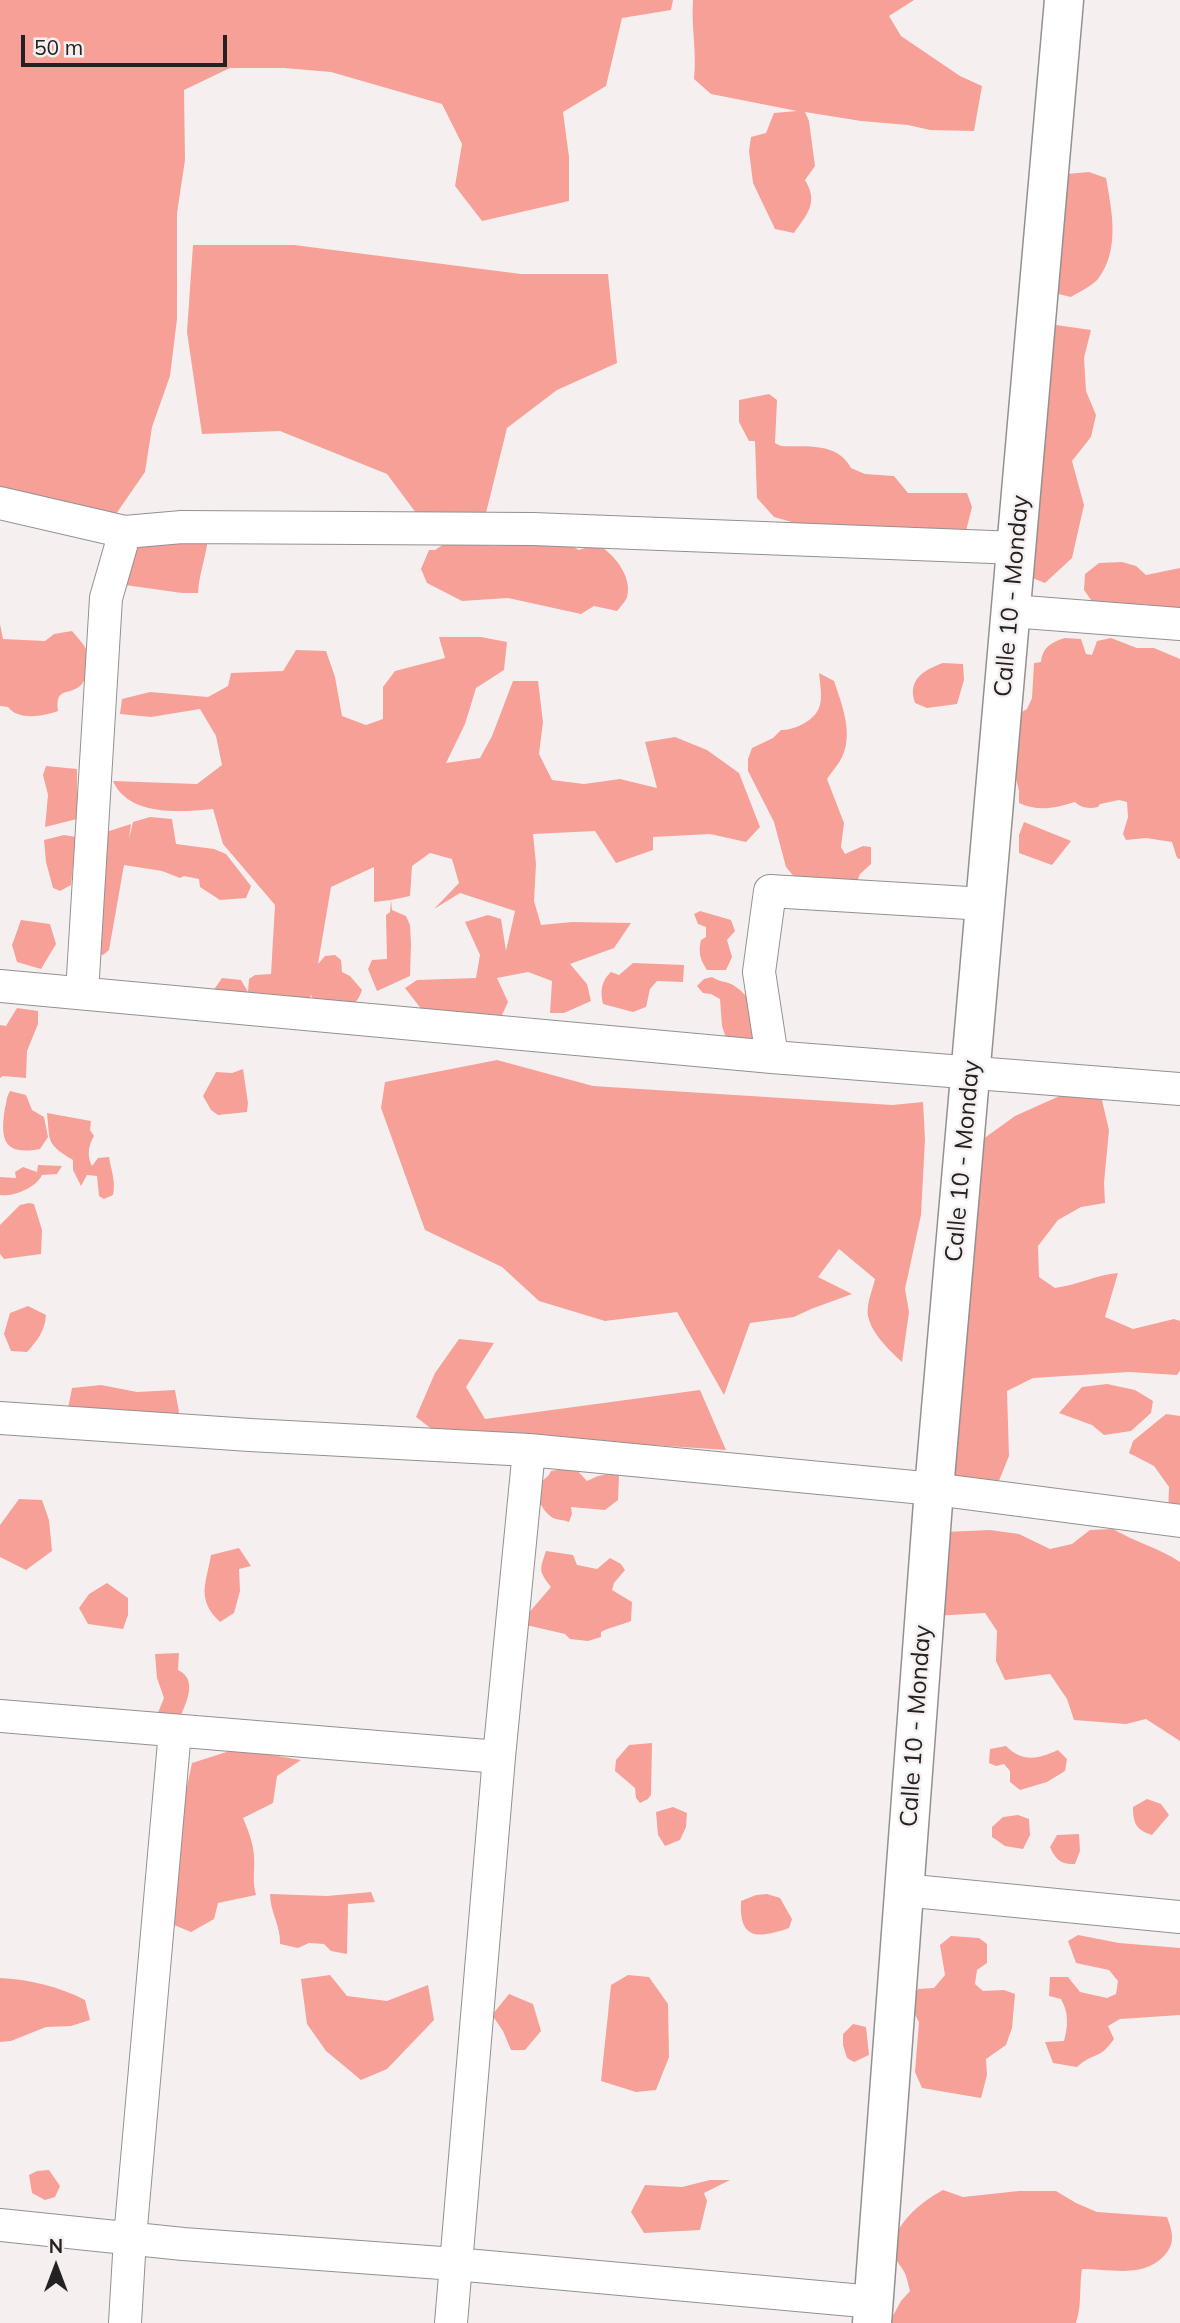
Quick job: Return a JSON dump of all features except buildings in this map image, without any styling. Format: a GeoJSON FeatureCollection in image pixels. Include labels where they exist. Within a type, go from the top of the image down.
{"type":"FeatureCollection","features":[{"type":"Feature","properties":{"kind":"street","name":"Calle 10 - Monday"},"geometry":{"type":"LineString","coordinates":[[873,2312],[934,1489],[1065,0]]}},
{"type":"Feature","properties":{"kind":"street"},"geometry":{"type":"LineString","coordinates":[[0,503],[125,532],[182,527],[533,529],[1017,548]]}},
{"type":"Feature","properties":{"kind":"street"},"geometry":{"type":"LineString","coordinates":[[82,993],[106,597],[125,532]]}},
{"type":"Feature","properties":{"kind":"street"},"geometry":{"type":"LineString","coordinates":[[1011,611],[1180,624]]}},
{"type":"Feature","properties":{"kind":"street"},"geometry":{"type":"LineString","coordinates":[[772,1056],[759,972],[770,891],[985,904]]}},
{"type":"Feature","properties":{"kind":"street"},"geometry":{"type":"LineString","coordinates":[[0,986],[772,1056],[1180,1089]]}},
{"type":"Feature","properties":{"kind":"street"},"geometry":{"type":"LineString","coordinates":[[0,1418],[528,1450],[934,1489],[1180,1521]]}},
{"type":"Feature","properties":{"kind":"street"},"geometry":{"type":"LineString","coordinates":[[451,2323],[528,1450]]}},
{"type":"Feature","properties":{"kind":"street"},"geometry":{"type":"LineString","coordinates":[[0,1716],[499,1757]]}},
{"type":"Feature","properties":{"kind":"street"},"geometry":{"type":"LineString","coordinates":[[125,2323],[130,2238],[175,1731]]}},
{"type":"Feature","properties":{"kind":"street"},"geometry":{"type":"LineString","coordinates":[[903,1890],[1180,1917]]}},
{"type":"Feature","properties":{"kind":"street"},"geometry":{"type":"LineString","coordinates":[[0,2225],[183,2244],[455,2264],[873,2312]]}},
{"type":"Feature","properties":{"kind":"shaded area"},"geometry":{"type":"Polygon","coordinates":[[[0,0],[673,0],[671,10],[622,18],[606,86],[563,112],[569,157],[569,201],[482,221],[455,186],[462,144],[442,104],[331,72],[284,68],[230,68],[184,90],[185,160],[177,213],[177,319],[170,376],[152,427],[145,472],[116,514],[0,496],[0,0]]]}},
{"type":"Feature","properties":{"kind":"shaded area"},"geometry":{"type":"Polygon","coordinates":[[[693,0],[914,0],[889,16],[901,36],[960,76],[982,86],[974,131],[930,130],[805,112],[809,121],[815,166],[805,180],[811,195],[810,208],[794,233],[775,229],[753,183],[749,151],[751,137],[766,133],[774,113],[797,111],[711,94],[694,79],[693,0]]]}},
{"type":"Feature","properties":{"kind":"shaded area"},"geometry":{"type":"Polygon","coordinates":[[[1089,172],[1106,178],[1112,243],[1105,267],[1098,279],[1071,297],[1046,291],[1067,174],[1089,172]]]}},
{"type":"Feature","properties":{"kind":"shaded area"},"geometry":{"type":"Polygon","coordinates":[[[193,245],[294,245],[521,274],[608,274],[617,363],[557,390],[507,428],[485,517],[422,521],[387,474],[280,431],[202,434],[187,332],[193,245]]]}},
{"type":"Feature","properties":{"kind":"shaded area"},"geometry":{"type":"Polygon","coordinates":[[[1049,324],[1091,330],[1084,358],[1086,391],[1096,415],[1091,437],[1072,461],[1084,505],[1072,558],[1045,583],[1030,577],[1049,324]]]}},
{"type":"Feature","properties":{"kind":"shaded area"},"geometry":{"type":"Polygon","coordinates":[[[769,394],[777,400],[775,443],[781,446],[830,450],[845,460],[851,468],[865,474],[894,476],[908,493],[967,493],[972,507],[966,531],[809,527],[774,517],[757,498],[755,441],[749,441],[739,422],[739,400],[769,394]]]}},
{"type":"Feature","properties":{"kind":"shaded area"},"geometry":{"type":"Polygon","coordinates":[[[208,538],[198,593],[125,585],[135,541],[208,538]]]}},
{"type":"Feature","properties":{"kind":"shaded area"},"geometry":{"type":"Polygon","coordinates":[[[560,539],[579,550],[597,544],[615,559],[624,573],[628,589],[626,599],[617,611],[594,606],[581,614],[508,598],[462,601],[427,583],[421,569],[429,550],[435,550],[447,542],[496,546],[560,539]]]}},
{"type":"Feature","properties":{"kind":"shaded area"},"geometry":{"type":"Polygon","coordinates":[[[1122,562],[1136,566],[1146,575],[1180,568],[1180,612],[1148,605],[1093,603],[1084,590],[1085,574],[1099,563],[1122,562]]]}},
{"type":"Feature","properties":{"kind":"shaded area"},"geometry":{"type":"Polygon","coordinates":[[[0,624],[3,639],[45,641],[54,634],[72,631],[86,649],[88,669],[85,679],[80,686],[60,695],[58,711],[25,716],[0,706],[0,624]]]}},
{"type":"Feature","properties":{"kind":"shaded area"},"geometry":{"type":"Polygon","coordinates":[[[439,637],[481,637],[507,642],[504,670],[476,688],[465,724],[446,763],[480,758],[492,736],[513,681],[538,681],[543,722],[539,754],[552,780],[584,784],[620,779],[657,788],[645,742],[675,737],[707,750],[739,773],[760,827],[746,842],[710,834],[653,837],[653,850],[616,863],[595,831],[533,834],[536,864],[534,901],[541,925],[572,922],[631,923],[614,948],[570,964],[587,984],[591,1001],[564,1013],[550,1013],[552,981],[528,972],[497,978],[508,1002],[497,1026],[467,1026],[456,1011],[429,1019],[405,988],[417,980],[476,978],[480,955],[465,922],[488,915],[501,919],[506,951],[515,911],[460,893],[434,909],[459,883],[452,859],[430,853],[412,866],[410,896],[374,902],[374,867],[331,887],[318,964],[325,956],[335,955],[341,960],[342,972],[350,976],[362,990],[351,1006],[321,1013],[311,995],[303,1020],[203,997],[215,988],[222,978],[241,980],[248,992],[249,979],[255,975],[271,974],[275,905],[223,844],[213,809],[157,810],[131,801],[121,793],[113,781],[197,784],[222,765],[216,736],[200,709],[151,717],[120,714],[122,699],[150,692],[208,697],[228,686],[231,673],[283,671],[296,650],[326,651],[335,677],[342,716],[366,725],[383,719],[383,687],[395,671],[445,658],[439,637]]]}},
{"type":"Feature","properties":{"kind":"shaded area"},"geometry":{"type":"Polygon","coordinates":[[[1065,638],[1081,639],[1086,654],[1092,655],[1097,641],[1111,638],[1137,648],[1154,648],[1180,659],[1180,859],[1177,858],[1172,842],[1146,838],[1126,840],[1123,834],[1128,817],[1127,802],[1119,800],[1091,808],[1075,802],[1047,808],[1019,803],[1019,791],[1009,749],[1020,713],[1027,709],[1032,698],[1034,663],[1041,662],[1048,646],[1065,638]]]}},
{"type":"Feature","properties":{"kind":"shaded area"},"geometry":{"type":"Polygon","coordinates":[[[943,663],[963,664],[964,680],[957,704],[927,708],[915,703],[915,682],[924,672],[943,663]]]}},
{"type":"Feature","properties":{"kind":"shaded area"},"geometry":{"type":"Polygon","coordinates":[[[819,673],[834,681],[846,721],[847,741],[844,751],[827,779],[844,823],[841,847],[845,854],[863,846],[871,847],[871,864],[860,874],[856,884],[800,884],[786,867],[774,822],[748,771],[752,748],[773,738],[781,730],[803,724],[816,713],[821,700],[819,673]]]}},
{"type":"Feature","properties":{"kind":"shaded area"},"geometry":{"type":"Polygon","coordinates":[[[46,766],[77,769],[77,819],[45,827],[48,795],[43,775],[46,766]]]}},
{"type":"Feature","properties":{"kind":"shaded area"},"geometry":{"type":"Polygon","coordinates":[[[150,817],[172,819],[176,844],[214,849],[226,854],[251,886],[246,898],[220,900],[200,887],[199,879],[184,876],[180,878],[162,871],[124,865],[109,950],[103,955],[93,952],[103,833],[131,824],[129,839],[133,822],[150,817]]]}},
{"type":"Feature","properties":{"kind":"shaded area"},"geometry":{"type":"Polygon","coordinates":[[[1024,822],[1071,841],[1052,865],[1019,853],[1019,835],[1024,822]]]}},
{"type":"Feature","properties":{"kind":"shaded area"},"geometry":{"type":"Polygon","coordinates":[[[64,835],[76,837],[71,885],[60,891],[53,888],[44,840],[64,835]]]}},
{"type":"Feature","properties":{"kind":"shaded area"},"geometry":{"type":"Polygon","coordinates":[[[391,900],[392,910],[406,916],[410,925],[410,976],[377,991],[368,969],[372,960],[387,959],[386,915],[390,912],[391,900]]]}},
{"type":"Feature","properties":{"kind":"shaded area"},"geometry":{"type":"Polygon","coordinates":[[[700,911],[731,920],[735,931],[727,940],[732,957],[726,970],[707,970],[703,963],[700,948],[701,940],[706,937],[706,927],[698,924],[694,914],[700,911]]]}},
{"type":"Feature","properties":{"kind":"shaded area"},"geometry":{"type":"Polygon","coordinates":[[[21,920],[50,924],[56,944],[41,969],[17,962],[12,945],[21,920]]]}},
{"type":"Feature","properties":{"kind":"shaded area"},"geometry":{"type":"Polygon","coordinates":[[[633,963],[684,965],[683,982],[657,981],[650,989],[646,1007],[633,1012],[603,1004],[602,987],[605,979],[611,972],[619,975],[633,963]]]}},
{"type":"Feature","properties":{"kind":"shaded area"},"geometry":{"type":"Polygon","coordinates":[[[712,977],[733,985],[746,996],[773,1041],[728,1044],[722,1026],[720,999],[703,993],[697,986],[704,979],[712,977]]]}},
{"type":"Feature","properties":{"kind":"shaded area"},"geometry":{"type":"Polygon","coordinates":[[[17,1008],[38,1011],[38,1024],[27,1051],[26,1078],[0,1078],[0,1025],[6,1026],[17,1008]]]}},
{"type":"Feature","properties":{"kind":"shaded area"},"geometry":{"type":"Polygon","coordinates":[[[497,1060],[593,1086],[892,1105],[923,1102],[925,1139],[921,1215],[905,1289],[909,1312],[902,1362],[878,1337],[870,1322],[868,1306],[875,1279],[839,1249],[818,1277],[852,1294],[794,1317],[750,1323],[724,1395],[677,1312],[605,1321],[539,1301],[502,1267],[425,1230],[381,1108],[385,1082],[497,1060]]]}},
{"type":"Feature","properties":{"kind":"shaded area"},"geometry":{"type":"Polygon","coordinates":[[[243,1069],[247,1112],[218,1115],[211,1110],[203,1096],[216,1072],[232,1073],[243,1069]]]}},
{"type":"Feature","properties":{"kind":"shaded area"},"geometry":{"type":"Polygon","coordinates":[[[1073,1090],[1101,1096],[1109,1130],[1105,1203],[1081,1207],[1058,1220],[1038,1246],[1039,1277],[1055,1288],[1118,1273],[1105,1317],[1133,1329],[1174,1319],[1180,1321],[1180,1370],[1177,1375],[1129,1372],[1033,1378],[1007,1391],[1009,1456],[994,1493],[946,1491],[972,1147],[1015,1116],[1073,1090]]]}},
{"type":"Feature","properties":{"kind":"shaded area"},"geometry":{"type":"Polygon","coordinates":[[[10,1091],[26,1095],[32,1110],[44,1117],[48,1137],[40,1149],[18,1150],[7,1143],[3,1128],[10,1091]]]}},
{"type":"Feature","properties":{"kind":"shaded area"},"geometry":{"type":"Polygon","coordinates":[[[47,1113],[91,1121],[90,1130],[94,1136],[90,1144],[90,1162],[92,1166],[98,1158],[109,1157],[114,1180],[113,1195],[104,1199],[99,1196],[97,1176],[87,1175],[81,1186],[73,1170],[73,1160],[58,1150],[51,1141],[47,1113]]]}},
{"type":"Feature","properties":{"kind":"shaded area"},"geometry":{"type":"Polygon","coordinates":[[[38,1165],[62,1166],[57,1174],[42,1175],[24,1191],[0,1195],[0,1177],[16,1178],[15,1172],[23,1167],[37,1172],[38,1165]]]}},
{"type":"Feature","properties":{"kind":"shaded area"},"geometry":{"type":"Polygon","coordinates":[[[34,1204],[42,1230],[41,1254],[4,1259],[0,1254],[0,1225],[20,1205],[34,1204]]]}},
{"type":"Feature","properties":{"kind":"shaded area"},"geometry":{"type":"Polygon","coordinates":[[[28,1306],[46,1315],[42,1331],[27,1352],[11,1351],[4,1334],[10,1313],[28,1306]]]}},
{"type":"Feature","properties":{"kind":"shaded area"},"geometry":{"type":"Polygon","coordinates":[[[459,1339],[494,1343],[466,1387],[485,1419],[700,1390],[726,1450],[607,1442],[441,1436],[416,1417],[435,1373],[459,1339]]]}},
{"type":"Feature","properties":{"kind":"shaded area"},"geometry":{"type":"Polygon","coordinates":[[[1107,1384],[1135,1390],[1153,1401],[1151,1413],[1131,1431],[1104,1435],[1092,1425],[1059,1413],[1082,1387],[1107,1384]]]}},
{"type":"Feature","properties":{"kind":"shaded area"},"geometry":{"type":"Polygon","coordinates":[[[101,1385],[137,1392],[175,1390],[179,1412],[169,1423],[68,1408],[72,1388],[101,1385]]]}},
{"type":"Feature","properties":{"kind":"shaded area"},"geometry":{"type":"Polygon","coordinates":[[[1166,1414],[1180,1416],[1180,1516],[1168,1515],[1169,1487],[1154,1466],[1129,1453],[1133,1441],[1166,1414]]]}},
{"type":"Feature","properties":{"kind":"shaded area"},"geometry":{"type":"Polygon","coordinates":[[[576,1469],[587,1481],[614,1473],[619,1476],[618,1500],[605,1510],[571,1507],[569,1522],[553,1518],[540,1503],[538,1488],[551,1471],[576,1469]]]}},
{"type":"Feature","properties":{"kind":"shaded area"},"geometry":{"type":"Polygon","coordinates":[[[19,1499],[42,1500],[49,1520],[52,1551],[26,1570],[0,1557],[0,1525],[19,1499]]]}},
{"type":"Feature","properties":{"kind":"shaded area"},"geometry":{"type":"Polygon","coordinates":[[[1113,1529],[1180,1562],[1180,1741],[1146,1719],[1126,1724],[1074,1720],[1067,1699],[1050,1674],[1005,1680],[996,1661],[997,1631],[985,1613],[934,1616],[944,1532],[990,1530],[1019,1534],[1050,1549],[1072,1544],[1090,1530],[1113,1529]]]}},
{"type":"Feature","properties":{"kind":"shaded area"},"geometry":{"type":"Polygon","coordinates":[[[239,1548],[251,1566],[239,1569],[240,1591],[234,1613],[220,1622],[205,1598],[211,1555],[239,1548]]]}},
{"type":"Feature","properties":{"kind":"shaded area"},"geometry":{"type":"Polygon","coordinates":[[[546,1551],[573,1555],[577,1565],[597,1569],[610,1558],[621,1564],[625,1570],[614,1583],[612,1590],[632,1602],[631,1621],[604,1630],[601,1637],[588,1641],[570,1639],[565,1634],[526,1625],[526,1616],[551,1587],[541,1570],[546,1551]]]}},
{"type":"Feature","properties":{"kind":"shaded area"},"geometry":{"type":"Polygon","coordinates":[[[107,1583],[128,1598],[128,1615],[123,1629],[88,1624],[79,1608],[89,1594],[107,1583]]]}},
{"type":"Feature","properties":{"kind":"shaded area"},"geometry":{"type":"Polygon","coordinates":[[[179,1653],[178,1670],[185,1675],[189,1689],[175,1729],[155,1720],[164,1698],[157,1678],[155,1654],[179,1653]]]}},
{"type":"Feature","properties":{"kind":"shaded area"},"geometry":{"type":"Polygon","coordinates":[[[652,1743],[651,1795],[640,1803],[636,1798],[635,1788],[615,1771],[616,1760],[629,1745],[652,1743]]]}},
{"type":"Feature","properties":{"kind":"shaded area"},"geometry":{"type":"Polygon","coordinates":[[[1006,1746],[1018,1755],[1031,1758],[1058,1750],[1067,1759],[1065,1771],[1047,1782],[1020,1790],[1010,1782],[1010,1771],[1004,1764],[996,1766],[989,1763],[990,1749],[1006,1746]]]}},
{"type":"Feature","properties":{"kind":"shaded area"},"geometry":{"type":"Polygon","coordinates":[[[236,1749],[301,1760],[277,1776],[273,1803],[243,1818],[253,1851],[256,1895],[218,1903],[214,1919],[191,1932],[174,1925],[174,1894],[180,1861],[181,1815],[192,1763],[236,1749]]]}},
{"type":"Feature","properties":{"kind":"shaded area"},"geometry":{"type":"Polygon","coordinates":[[[1147,1799],[1161,1804],[1169,1815],[1152,1835],[1136,1825],[1134,1817],[1133,1807],[1147,1799]]]}},
{"type":"Feature","properties":{"kind":"shaded area"},"geometry":{"type":"Polygon","coordinates":[[[673,1807],[687,1813],[686,1827],[680,1840],[665,1846],[658,1835],[656,1812],[673,1807]]]}},
{"type":"Feature","properties":{"kind":"shaded area"},"geometry":{"type":"Polygon","coordinates":[[[1018,1815],[1029,1819],[1030,1835],[1023,1849],[1005,1846],[992,1837],[992,1827],[1003,1817],[1018,1815]]]}},
{"type":"Feature","properties":{"kind":"shaded area"},"geometry":{"type":"Polygon","coordinates":[[[1079,1834],[1080,1851],[1075,1864],[1059,1860],[1050,1847],[1057,1835],[1079,1834]]]}},
{"type":"Feature","properties":{"kind":"shaded area"},"geometry":{"type":"Polygon","coordinates":[[[371,1892],[375,1902],[348,1904],[347,1954],[331,1951],[324,1944],[309,1943],[298,1948],[280,1944],[270,1894],[327,1896],[371,1892]]]}},
{"type":"Feature","properties":{"kind":"shaded area"},"geometry":{"type":"Polygon","coordinates":[[[767,1894],[780,1898],[792,1919],[789,1928],[768,1934],[752,1933],[743,1923],[741,1901],[767,1894]]]}},
{"type":"Feature","properties":{"kind":"shaded area"},"geometry":{"type":"Polygon","coordinates":[[[1078,1935],[1119,1943],[1180,1948],[1180,2015],[1120,2019],[1108,2026],[1114,2039],[1109,2046],[1077,2067],[1053,2063],[1045,2042],[1064,2041],[1067,2025],[1067,2014],[1061,1999],[1049,1996],[1050,1977],[1068,1977],[1080,1992],[1107,1998],[1116,1994],[1118,1981],[1109,1970],[1076,1963],[1068,1941],[1078,1935]]]}},
{"type":"Feature","properties":{"kind":"shaded area"},"geometry":{"type":"Polygon","coordinates":[[[951,1936],[979,1938],[987,1944],[987,1963],[977,1970],[975,1984],[983,1991],[1004,1990],[1015,1994],[1012,2028],[1006,2045],[986,2059],[987,2075],[981,2098],[922,2088],[915,2072],[919,2022],[910,2005],[918,1989],[934,1988],[945,1975],[940,1945],[951,1936]]]}},
{"type":"Feature","properties":{"kind":"shaded area"},"geometry":{"type":"Polygon","coordinates":[[[330,1975],[347,1996],[387,2001],[428,1985],[434,2020],[387,2069],[361,2080],[326,2051],[307,2024],[301,1979],[330,1975]]]}},
{"type":"Feature","properties":{"kind":"shaded area"},"geometry":{"type":"Polygon","coordinates":[[[628,1975],[649,1977],[668,2004],[669,2057],[656,2090],[636,2092],[601,2081],[611,1985],[628,1975]]]}},
{"type":"Feature","properties":{"kind":"shaded area"},"geometry":{"type":"Polygon","coordinates":[[[0,1978],[44,1984],[75,1995],[85,2000],[90,2020],[71,2026],[46,2027],[11,2041],[0,2042],[0,1978]]]}},
{"type":"Feature","properties":{"kind":"shaded area"},"geometry":{"type":"Polygon","coordinates":[[[509,1994],[533,2004],[541,2031],[525,2050],[511,2050],[492,2015],[509,1994]]]}},
{"type":"Feature","properties":{"kind":"shaded area"},"geometry":{"type":"Polygon","coordinates":[[[853,2024],[866,2027],[869,2055],[854,2062],[847,2058],[843,2045],[843,2034],[853,2024]]]}},
{"type":"Feature","properties":{"kind":"shaded area"},"geometry":{"type":"Polygon","coordinates":[[[49,2170],[60,2186],[55,2197],[45,2200],[32,2193],[29,2175],[49,2170]]]}},
{"type":"Feature","properties":{"kind":"shaded area"},"geometry":{"type":"Polygon","coordinates":[[[710,2180],[730,2180],[704,2193],[707,2201],[700,2230],[644,2233],[631,2212],[645,2185],[682,2187],[710,2180]]]}},
{"type":"Feature","properties":{"kind":"shaded area"},"geometry":{"type":"Polygon","coordinates":[[[943,2190],[963,2197],[1019,2191],[1056,2191],[1097,2212],[1167,2217],[1172,2243],[1163,2257],[1145,2268],[1125,2271],[1082,2269],[1076,2323],[889,2323],[910,2291],[906,2275],[895,2256],[896,2235],[916,2209],[943,2190]]]}}]}
